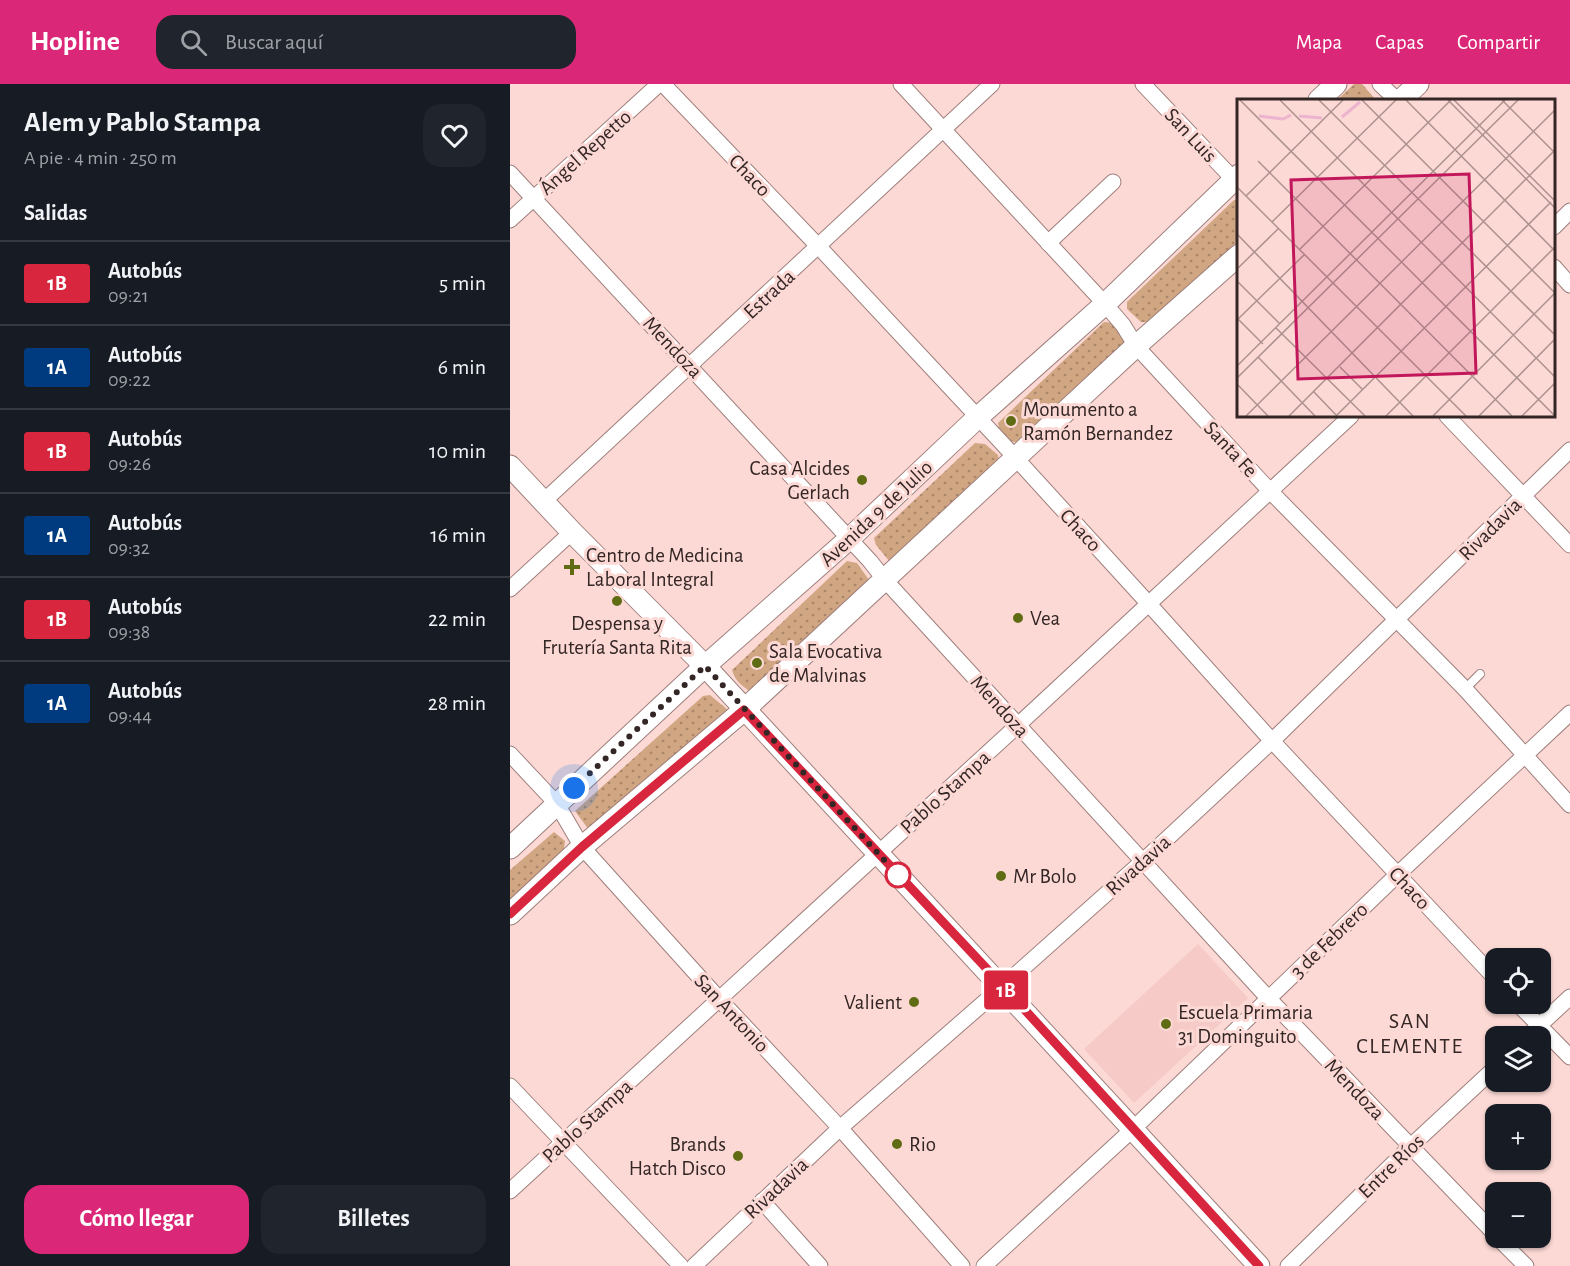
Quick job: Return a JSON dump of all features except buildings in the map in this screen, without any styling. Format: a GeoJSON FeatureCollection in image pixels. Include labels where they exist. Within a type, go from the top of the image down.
{"type":"FeatureCollection","features":[{"type":"Feature","properties":{"kind":"main road"},"geometry":{"type":"LineString","coordinates":[[1320,99],[1336,84]]}},
{"type":"Feature","properties":{"kind":"main road"},"geometry":{"type":"LineString","coordinates":[[1400,99],[1419,84]]}},
{"type":"Feature","properties":{"kind":"main road","name":"Avenida 9 de Julio"},"geometry":{"type":"LineString","coordinates":[[510,848],[705,666],[849,539],[977,418],[1105,304],[1237,180]]}},
{"type":"Feature","properties":{"kind":"main road"},"geometry":{"type":"LineString","coordinates":[[510,914],[582,847],[744,710],[1137,346],[1237,257]]}},
{"type":"Feature","properties":{"kind":"main road"},"geometry":{"type":"LineString","coordinates":[[510,466],[705,666],[1003,986],[1259,1266]]}},
{"type":"Feature","properties":{"kind":"street","name":"Ángel Repetto"},"geometry":{"type":"LineString","coordinates":[[510,220],[661,84]]}},
{"type":"Feature","properties":{"kind":"street","name":"Chaco"},"geometry":{"type":"LineString","coordinates":[[661,84],[819,247],[1149,603],[1272,741],[1485,967]]}},
{"type":"Feature","properties":{"kind":"street","name":"Santa Fe"},"geometry":{"type":"LineString","coordinates":[[901,84],[1105,304],[1137,346],[1270,491],[1465,684],[1570,805]]}},
{"type":"Feature","properties":{"kind":"street","name":"Estrada"},"geometry":{"type":"LineString","coordinates":[[544,501],[992,84]]}},
{"type":"Feature","properties":{"kind":"street","name":"San Luis"},"geometry":{"type":"LineString","coordinates":[[1143,84],[1237,180]]}},
{"type":"Feature","properties":{"kind":"street"},"geometry":{"type":"LineString","coordinates":[[1380,84],[1398,99]]}},
{"type":"Feature","properties":{"kind":"street","name":"Mendoza"},"geometry":{"type":"LineString","coordinates":[[510,173],[849,539],[1017,726],[1269,999],[1485,1224]]}},
{"type":"Feature","properties":{"kind":"street"},"geometry":{"type":"LineString","coordinates":[[1048,243],[1113,182]]}},
{"type":"Feature","properties":{"kind":"street"},"geometry":{"type":"LineString","coordinates":[[1555,226],[1570,211]]}},
{"type":"Feature","properties":{"kind":"street"},"geometry":{"type":"LineString","coordinates":[[1555,268],[1570,285]]}},
{"type":"Feature","properties":{"kind":"street","name":"Pablo Stampa"},"geometry":{"type":"LineString","coordinates":[[510,1191],[720,1000],[1350,417]]}},
{"type":"Feature","properties":{"kind":"street"},"geometry":{"type":"LineString","coordinates":[[1448,417],[1570,545]]}},
{"type":"Feature","properties":{"kind":"street","name":"Rivadavia"},"geometry":{"type":"LineString","coordinates":[[694,1266],[840,1128],[1143,861],[1272,741],[1570,450]]}},
{"type":"Feature","properties":{"kind":"street"},"geometry":{"type":"LineString","coordinates":[[510,589],[572,532]]}},
{"type":"Feature","properties":{"kind":"street","name":"3 de Febrero"},"geometry":{"type":"LineString","coordinates":[[984,1266],[1133,1129],[1397,875],[1570,713]]}},
{"type":"Feature","properties":{"kind":"street","name":"San Antonio"},"geometry":{"type":"LineString","coordinates":[[510,754],[557,804],[582,847],[720,1000],[840,1128],[962,1266]]}},
{"type":"Feature","properties":{"kind":"street"},"geometry":{"type":"LineString","coordinates":[[1539,1026],[1570,997]]}},
{"type":"Feature","properties":{"kind":"street"},"geometry":{"type":"LineString","coordinates":[[1551,1043],[1570,1057]]}},
{"type":"Feature","properties":{"kind":"street","name":"Entre Ríos"},"geometry":{"type":"LineString","coordinates":[[1288,1266],[1410,1146],[1485,1077]]}},
{"type":"Feature","properties":{"kind":"street"},"geometry":{"type":"LineString","coordinates":[[510,1086],[681,1266]]}},
{"type":"Feature","properties":{"kind":"street"},"geometry":{"type":"LineString","coordinates":[[762,1201],[820,1266]]}},
{"type":"Feature","properties":{"kind":"street","name":"Mendoza"},"geometry":{"type":"LineString","coordinates":[[1509,1248],[1526,1266]]}},
{"type":"Feature","properties":{"kind":"lane"},"geometry":{"type":"LineString","coordinates":[[1465,684],[1480,675]]}},
{"type":"Feature","properties":{"kind":"shaded area"},"geometry":{"type":"Polygon","coordinates":[[[1354,84],[1362,84],[1375,99],[1338,99],[1354,84]]]}},
{"type":"Feature","properties":{"kind":"shaded area"},"geometry":{"type":"Polygon","coordinates":[[[1234,200],[1237,200],[1237,242],[1151,322],[1141,322],[1127,309],[1127,302],[1234,200]]]}},
{"type":"Feature","properties":{"kind":"shaded area"},"geometry":{"type":"Polygon","coordinates":[[[1104,322],[1115,323],[1122,333],[1127,349],[1020,443],[1009,441],[998,423],[1104,322]]]}},
{"type":"Feature","properties":{"kind":"shaded area"},"geometry":{"type":"Polygon","coordinates":[[[975,443],[985,444],[998,455],[1000,467],[890,562],[876,545],[874,538],[975,443]]]}},
{"type":"Feature","properties":{"kind":"shaded area"},"geometry":{"type":"Polygon","coordinates":[[[847,561],[857,563],[869,580],[867,587],[751,692],[742,685],[732,670],[847,561]]]}},
{"type":"Feature","properties":{"kind":"shaded area"},"geometry":{"type":"Polygon","coordinates":[[[710,695],[728,710],[726,718],[589,830],[575,811],[703,696],[710,695]]]}},
{"type":"Feature","properties":{"kind":"shaded area"},"geometry":{"type":"Polygon","coordinates":[[[554,832],[565,841],[563,855],[510,905],[510,870],[554,832]]]}},
{"type":"Feature","properties":{"kind":"shaded area","name":"Escuela Primaria 31 Dominguito"},"geometry":{"type":"Polygon","coordinates":[[[1198,944],[1248,998],[1134,1103],[1084,1049],[1198,944]]]}},
{"type":"Feature","properties":{"kind":"bus line","name":"1B"},"geometry":{"type":"LineString","coordinates":[[510,914],[582,847],[744,710],[1003,986],[1259,1266]]}},
{"type":"Feature","properties":{"kind":"place","name":"Monumento a Ramón Bernandez"},"geometry":{"type":"Point","coordinates":[1011,421]}},
{"type":"Feature","properties":{"kind":"place","name":"Casa Alcides Gerlach"},"geometry":{"type":"Point","coordinates":[862,480]}},
{"type":"Feature","properties":{"kind":"place","name":"Centro de Medicina Laboral Integral"},"geometry":{"type":"Point","coordinates":[572,567]}},
{"type":"Feature","properties":{"kind":"place","name":"Despensa y Frutería Santa Rita"},"geometry":{"type":"Point","coordinates":[617,601]}},
{"type":"Feature","properties":{"kind":"place","name":"Vea"},"geometry":{"type":"Point","coordinates":[1018,618]}},
{"type":"Feature","properties":{"kind":"place","name":"Sala Evocativa de Malvinas"},"geometry":{"type":"Point","coordinates":[757,663]}},
{"type":"Feature","properties":{"kind":"place","name":"Mr Bolo"},"geometry":{"type":"Point","coordinates":[1001,876]}},
{"type":"Feature","properties":{"kind":"place","name":"Valient"},"geometry":{"type":"Point","coordinates":[914,1002]}},
{"type":"Feature","properties":{"kind":"place","name":"Escuela Primaria 31 Dominguito"},"geometry":{"type":"Point","coordinates":[1166,1024]}},
{"type":"Feature","properties":{"kind":"place","name":"Rio"},"geometry":{"type":"Point","coordinates":[897,1144]}},
{"type":"Feature","properties":{"kind":"place","name":"Brands Hatch Disco"},"geometry":{"type":"Point","coordinates":[738,1156]}},
{"type":"Feature","properties":{"kind":"district","name":"SAN CLEMENTE"},"geometry":{"type":"Point","coordinates":[1410,1032]}},
{"type":"Feature","properties":{"kind":"route"},"geometry":{"type":"LineString","coordinates":[[574,788],[705,666],[898,875]]}}]}
